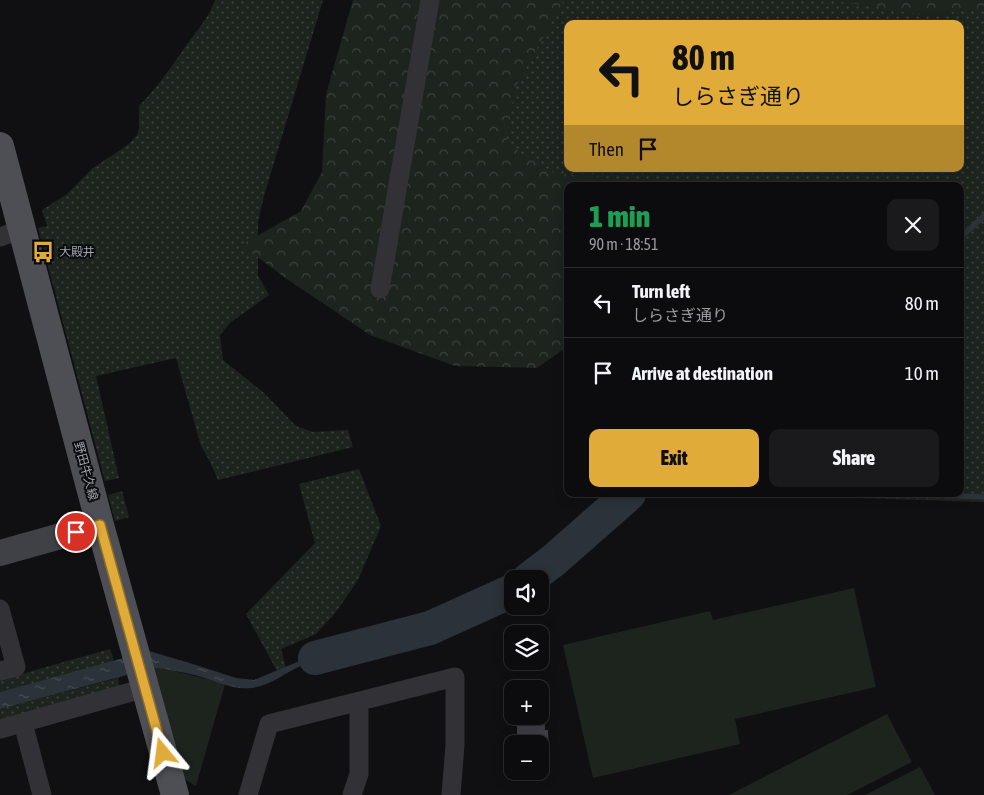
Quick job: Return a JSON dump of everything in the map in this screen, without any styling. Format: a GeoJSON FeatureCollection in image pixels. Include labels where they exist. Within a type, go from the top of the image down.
{"type":"FeatureCollection","features":[{"type":"Feature","properties":{"kind":"main road","name":"野田牛久線"},"geometry":{"type":"LineString","coordinates":[[0,146],[11,233],[100,525],[140,671],[180,792]]}},
{"type":"Feature","properties":{"kind":"street"},"geometry":{"type":"LineString","coordinates":[[380,289],[430,0]]}},
{"type":"Feature","properties":{"kind":"street"},"geometry":{"type":"LineString","coordinates":[[0,553],[100,525]]}},
{"type":"Feature","properties":{"kind":"street"},"geometry":{"type":"LineString","coordinates":[[0,609],[16,667],[0,671]]}},
{"type":"Feature","properties":{"kind":"street"},"geometry":{"type":"LineString","coordinates":[[0,730],[23,724],[140,671]]}},
{"type":"Feature","properties":{"kind":"street"},"geometry":{"type":"LineString","coordinates":[[248,795],[269,724],[455,677],[455,745],[451,795]]}},
{"type":"Feature","properties":{"kind":"street"},"geometry":{"type":"LineString","coordinates":[[352,795],[359,774],[359,701]]}},
{"type":"Feature","properties":{"kind":"street"},"geometry":{"type":"LineString","coordinates":[[23,724],[42,795]]}},
{"type":"Feature","properties":{"kind":"green space"},"geometry":{"type":"Polygon","coordinates":[[[215,0],[323,0],[264,196],[258,222],[258,276],[269,295],[231,322],[220,335],[223,360],[264,393],[296,426],[313,432],[348,430],[353,447],[218,480],[201,446],[176,358],[96,376],[119,478],[105,481],[38,228],[47,226],[42,210],[67,194],[93,168],[129,144],[137,135],[139,129],[139,106],[172,66],[204,21],[215,0]]]}},
{"type":"Feature","properties":{"kind":"green space"},"geometry":{"type":"Polygon","coordinates":[[[353,0],[564,0],[515,88],[506,143],[554,173],[647,182],[564,182],[564,349],[537,368],[455,366],[370,335],[287,279],[241,245],[301,211],[322,172],[326,94],[353,0]]]}},
{"type":"Feature","properties":{"kind":"green space"},"geometry":{"type":"Polygon","coordinates":[[[486,0],[984,0],[984,502],[823,497],[964,497],[964,182],[564,182],[564,184],[448,132],[486,0]]]}},
{"type":"Feature","properties":{"kind":"green space"},"geometry":{"type":"Polygon","coordinates":[[[832,0],[984,0],[984,7],[928,16],[832,0]]]}},
{"type":"Feature","properties":{"kind":"green space"},"geometry":{"type":"Polygon","coordinates":[[[359,469],[381,526],[358,580],[336,612],[316,634],[281,649],[286,668],[277,671],[246,614],[315,543],[299,484],[359,469]]]}},
{"type":"Feature","properties":{"kind":"green space"},"geometry":{"type":"Polygon","coordinates":[[[122,491],[129,517],[115,521],[108,495],[122,491]]]}},
{"type":"Feature","properties":{"kind":"green space"},"geometry":{"type":"Polygon","coordinates":[[[854,588],[876,687],[735,719],[740,744],[593,778],[563,645],[710,611],[713,620],[854,588]]]}},
{"type":"Feature","properties":{"kind":"green space"},"geometry":{"type":"Polygon","coordinates":[[[110,649],[114,661],[0,692],[0,680],[110,649]]]}},
{"type":"Feature","properties":{"kind":"green space"},"geometry":{"type":"Polygon","coordinates":[[[153,668],[171,670],[225,684],[196,786],[181,777],[153,668]]]}},
{"type":"Feature","properties":{"kind":"green space"},"geometry":{"type":"Polygon","coordinates":[[[118,678],[120,688],[0,721],[0,709],[118,678]]]}},
{"type":"Feature","properties":{"kind":"green space"},"geometry":{"type":"Polygon","coordinates":[[[887,714],[912,762],[847,795],[729,795],[887,714]]]}},
{"type":"Feature","properties":{"kind":"green space"},"geometry":{"type":"Polygon","coordinates":[[[920,767],[935,795],[865,795],[920,767]]]}},
{"type":"Feature","properties":{"kind":"water"},"geometry":{"type":"Polygon","coordinates":[[[358,645],[359,649],[303,665],[258,687],[238,688],[187,673],[153,668],[0,709],[0,692],[149,651],[236,678],[254,680],[302,660],[358,645]]]}},
{"type":"Feature","properties":{"kind":"building"},"geometry":{"type":"Polygon","coordinates":[[[517,725],[545,725],[545,730],[548,730],[548,735],[517,735],[517,725]]]}},
{"type":"Feature","properties":{"kind":"waterway"},"geometry":{"type":"LineString","coordinates":[[964,234],[984,216]]}},
{"type":"Feature","properties":{"kind":"waterway"},"geometry":{"type":"LineString","coordinates":[[964,496],[984,497]]}},
{"type":"Feature","properties":{"kind":"waterway"},"geometry":{"type":"LineString","coordinates":[[541,570],[626,497]]}},
{"type":"Feature","properties":{"kind":"waterway"},"geometry":{"type":"LineString","coordinates":[[315,658],[430,628],[504,595]]}},
{"type":"Feature","properties":{"kind":"place","name":"大殿井"},"geometry":{"type":"Point","coordinates":[43,252]}},
{"type":"Feature","properties":{"kind":"route"},"geometry":{"type":"LineString","coordinates":[[76,532],[100,525],[163,753]]}}]}
